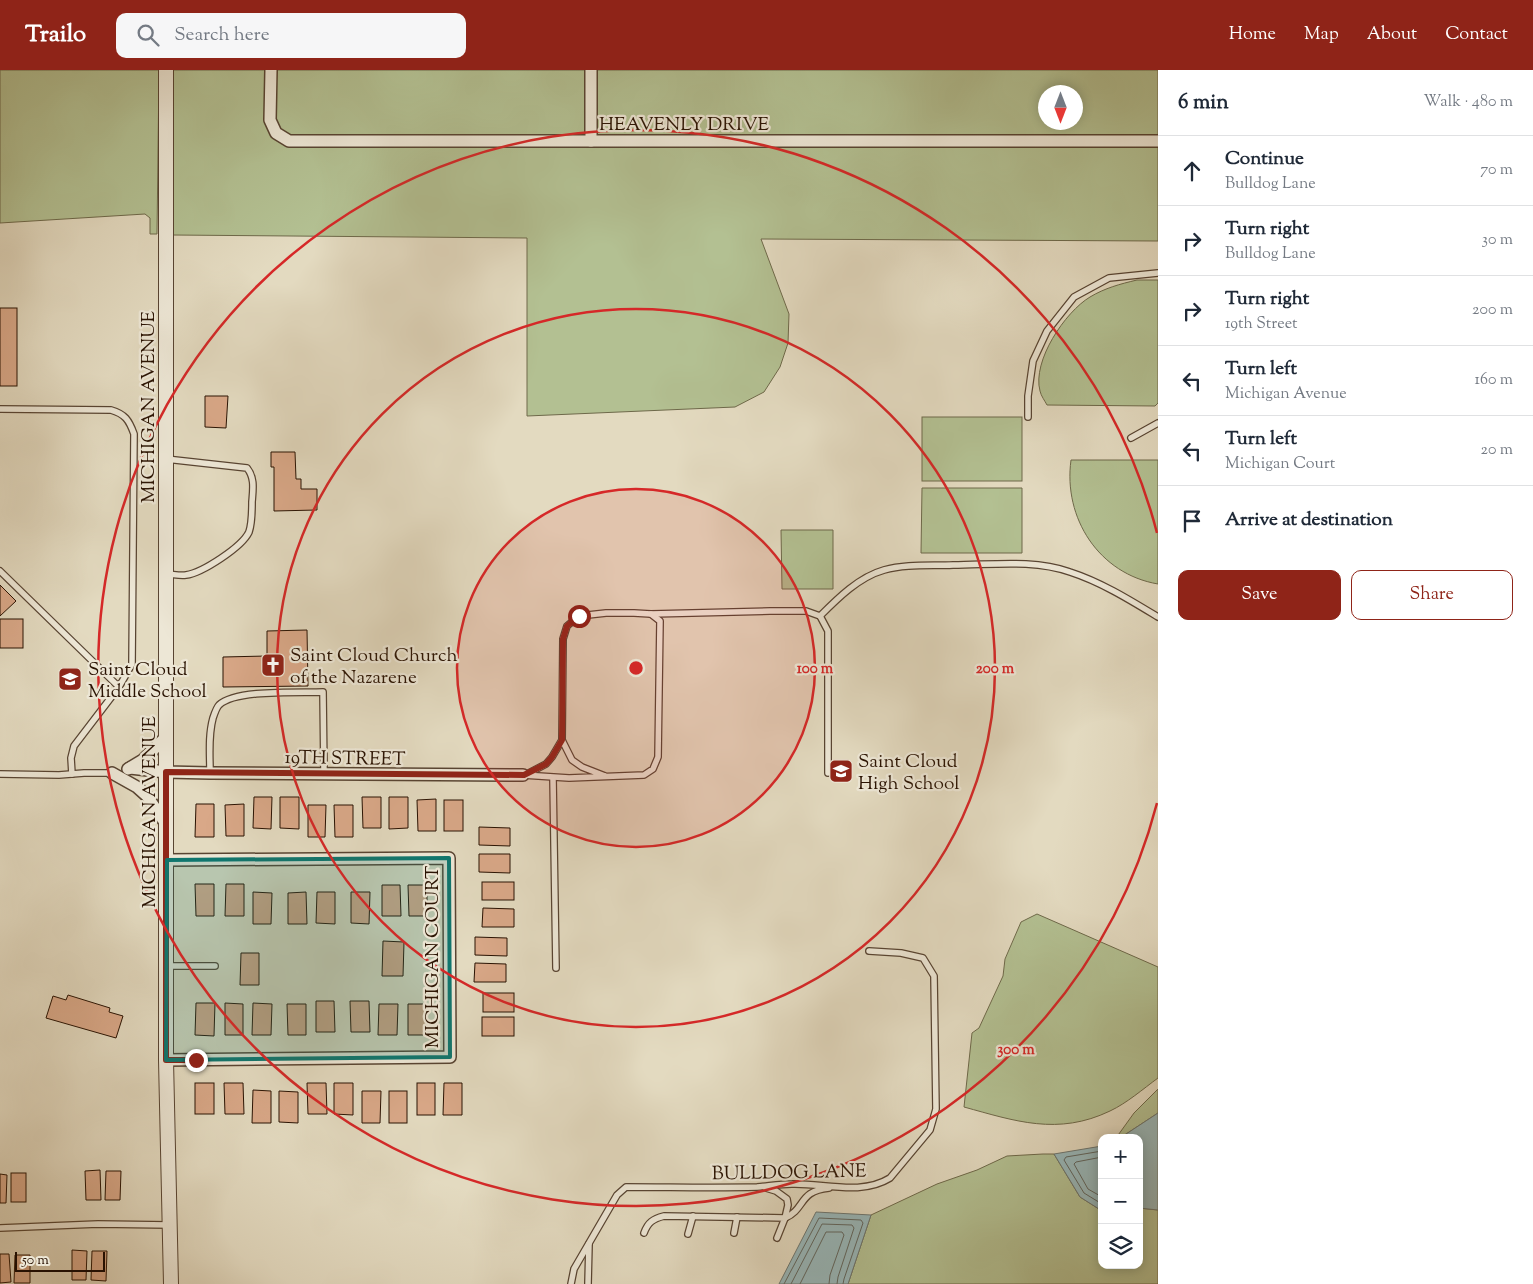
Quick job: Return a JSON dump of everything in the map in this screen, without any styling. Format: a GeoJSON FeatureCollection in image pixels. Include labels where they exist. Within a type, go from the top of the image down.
{"type":"FeatureCollection","features":[{"type":"Feature","properties":{"kind":"street","name":"MICHIGAN AVENUE"},"geometry":{"type":"LineString","coordinates":[[166,70],[166,772],[168,860],[166,1060],[171,1284]]}},
{"type":"Feature","properties":{"kind":"street","name":"HEAVENLY DRIVE"},"geometry":{"type":"LineString","coordinates":[[271,70],[270,120],[276,133],[289,141],[1158,141]]}},
{"type":"Feature","properties":{"kind":"street"},"geometry":{"type":"LineString","coordinates":[[591,70],[591,141]]}},
{"type":"Feature","properties":{"kind":"street"},"geometry":{"type":"LineString","coordinates":[[112,773],[130,768],[143,760],[166,737]]}},
{"type":"Feature","properties":{"kind":"street","name":"19TH STREET"},"geometry":{"type":"LineString","coordinates":[[130,768],[166,772],[210,773],[524,775]]}},
{"type":"Feature","properties":{"kind":"street"},"geometry":{"type":"LineString","coordinates":[[112,773],[137,787],[146,796],[167,827]]}},
{"type":"Feature","properties":{"kind":"street","name":"MICHIGAN COURT"},"geometry":{"type":"LineString","coordinates":[[166,1060],[450,1057],[449,858],[168,860]]}},
{"type":"Feature","properties":{"kind":"lane"},"geometry":{"type":"LineString","coordinates":[[1028,417],[1028,396],[1033,361],[1047,331],[1074,298],[1109,278],[1158,272]]}},
{"type":"Feature","properties":{"kind":"lane"},"geometry":{"type":"LineString","coordinates":[[0,409],[111,410],[122,413],[130,422],[134,434],[132,664],[119,687],[74,746],[72,774]]}},
{"type":"Feature","properties":{"kind":"lane"},"geometry":{"type":"LineString","coordinates":[[1131,438],[1158,423]]}},
{"type":"Feature","properties":{"kind":"lane"},"geometry":{"type":"LineString","coordinates":[[166,459],[248,468],[252,474],[253,482],[251,522],[248,534],[220,559],[201,570],[186,575],[166,574]]}},
{"type":"Feature","properties":{"kind":"lane"},"geometry":{"type":"LineString","coordinates":[[820,616],[860,581],[884,570],[910,566],[1029,564],[1050,566],[1094,581],[1158,617]]}},
{"type":"Feature","properties":{"kind":"lane"},"geometry":{"type":"LineString","coordinates":[[0,571],[119,687]]}},
{"type":"Feature","properties":{"kind":"lane"},"geometry":{"type":"LineString","coordinates":[[605,776],[582,767],[572,760],[562,740],[563,639],[567,626],[579,616],[606,613],[651,614],[770,610],[806,611],[820,616],[828,631],[828,773]]}},
{"type":"Feature","properties":{"kind":"lane"},"geometry":{"type":"LineString","coordinates":[[524,775],[552,778],[644,775],[654,769],[658,757],[660,622],[651,614]]}},
{"type":"Feature","properties":{"kind":"lane"},"geometry":{"type":"LineString","coordinates":[[210,773],[210,738],[213,718],[219,705],[247,694],[323,692],[324,773]]}},
{"type":"Feature","properties":{"kind":"lane"},"geometry":{"type":"LineString","coordinates":[[524,775],[546,764],[562,740]]}},
{"type":"Feature","properties":{"kind":"lane"},"geometry":{"type":"LineString","coordinates":[[0,774],[59,775],[112,773]]}},
{"type":"Feature","properties":{"kind":"lane"},"geometry":{"type":"LineString","coordinates":[[552,778],[556,968]]}},
{"type":"Feature","properties":{"kind":"lane","name":"BULLDOG LANE"},"geometry":{"type":"LineString","coordinates":[[571,1284],[574,1269],[617,1195],[626,1186],[759,1187],[822,1184],[834,1187],[872,1186],[890,1178],[930,1130],[936,1109],[934,976],[923,958],[901,953],[869,951]]}},
{"type":"Feature","properties":{"kind":"lane"},"geometry":{"type":"LineString","coordinates":[[167,966],[215,966]]}},
{"type":"Feature","properties":{"kind":"lane"},"geometry":{"type":"LineString","coordinates":[[759,1187],[771,1188],[787,1200],[788,1205],[785,1218],[777,1238]]}},
{"type":"Feature","properties":{"kind":"lane"},"geometry":{"type":"LineString","coordinates":[[644,1233],[647,1225],[656,1218],[664,1216],[785,1218],[794,1214],[807,1196],[822,1188],[834,1187]]}},
{"type":"Feature","properties":{"kind":"lane"},"geometry":{"type":"LineString","coordinates":[[688,1234],[693,1216]]}},
{"type":"Feature","properties":{"kind":"lane"},"geometry":{"type":"LineString","coordinates":[[734,1233],[737,1217]]}},
{"type":"Feature","properties":{"kind":"lane"},"geometry":{"type":"LineString","coordinates":[[0,1228],[98,1224],[170,1224]]}},
{"type":"Feature","properties":{"kind":"lane"},"geometry":{"type":"LineString","coordinates":[[588,1284],[590,1242]]}},
{"type":"Feature","properties":{"kind":"highlighted area"},"geometry":{"type":"Polygon","coordinates":[[[449,858],[450,1057],[166,1060],[167,860],[449,858]]]}},
{"type":"Feature","properties":{"kind":"green space"},"geometry":{"type":"Polygon","coordinates":[[[0,70],[159,70],[157,234],[150,234],[150,218],[145,214],[0,223],[0,70]]]}},
{"type":"Feature","properties":{"kind":"green space"},"geometry":{"type":"Polygon","coordinates":[[[172,70],[1158,70],[1158,241],[761,239],[789,314],[788,343],[780,367],[764,392],[735,407],[527,416],[527,238],[172,235],[172,70]]]}},
{"type":"Feature","properties":{"kind":"green space"},"geometry":{"type":"Polygon","coordinates":[[[1137,280],[1158,280],[1158,403],[1155,406],[1047,405],[1040,391],[1041,366],[1046,352],[1061,325],[1080,304],[1090,297],[1101,291],[1137,280]]]}},
{"type":"Feature","properties":{"kind":"green space"},"geometry":{"type":"Polygon","coordinates":[[[922,417],[1022,417],[1022,481],[922,481],[922,417]]]}},
{"type":"Feature","properties":{"kind":"green space"},"geometry":{"type":"Polygon","coordinates":[[[1071,460],[1158,460],[1158,584],[1137,578],[1118,569],[1102,556],[1089,540],[1079,522],[1073,502],[1070,482],[1071,460]]]}},
{"type":"Feature","properties":{"kind":"green space"},"geometry":{"type":"Polygon","coordinates":[[[922,488],[1022,488],[1022,553],[921,553],[922,488]]]}},
{"type":"Feature","properties":{"kind":"green space"},"geometry":{"type":"Polygon","coordinates":[[[781,530],[833,530],[833,589],[782,589],[781,530]]]}},
{"type":"Feature","properties":{"kind":"green space"},"geometry":{"type":"Polygon","coordinates":[[[1037,914],[1158,967],[1158,1078],[1116,1108],[1091,1119],[1072,1123],[1037,1124],[964,1107],[972,1033],[979,1028],[1003,976],[1005,959],[1021,922],[1037,914]]]}},
{"type":"Feature","properties":{"kind":"green space"},"geometry":{"type":"Polygon","coordinates":[[[1158,1089],[1158,1113],[1126,1134],[1119,1134],[1134,1113],[1158,1089]]]}},
{"type":"Feature","properties":{"kind":"green space"},"geometry":{"type":"Polygon","coordinates":[[[1054,1154],[1080,1197],[1098,1208],[1098,1269],[1143,1269],[1143,1208],[1158,1210],[1158,1284],[848,1284],[871,1215],[937,1184],[977,1170],[1007,1156],[1054,1154]]]}},
{"type":"Feature","properties":{"kind":"water"},"geometry":{"type":"Polygon","coordinates":[[[1158,1113],[1158,1210],[1143,1208],[1143,1134],[1126,1134],[1158,1113]]]}},
{"type":"Feature","properties":{"kind":"water"},"geometry":{"type":"Polygon","coordinates":[[[1098,1147],[1098,1208],[1080,1197],[1054,1154],[1098,1147]]]}},
{"type":"Feature","properties":{"kind":"water"},"geometry":{"type":"Polygon","coordinates":[[[816,1212],[871,1215],[848,1284],[779,1284],[816,1212]]]}},
{"type":"Feature","properties":{"kind":"building"},"geometry":{"type":"Polygon","coordinates":[[[0,308],[17,308],[17,386],[0,386],[0,308]]]}},
{"type":"Feature","properties":{"kind":"building"},"geometry":{"type":"Polygon","coordinates":[[[205,396],[228,396],[226,428],[205,427],[205,396]]]}},
{"type":"Feature","properties":{"kind":"building"},"geometry":{"type":"Polygon","coordinates":[[[271,452],[295,452],[296,479],[301,479],[301,489],[317,489],[317,510],[274,511],[274,467],[271,467],[271,452]]]}},
{"type":"Feature","properties":{"kind":"building"},"geometry":{"type":"Polygon","coordinates":[[[0,585],[16,601],[0,616],[0,585]]]}},
{"type":"Feature","properties":{"kind":"building"},"geometry":{"type":"Polygon","coordinates":[[[0,619],[23,619],[23,648],[0,648],[0,619]]]}},
{"type":"Feature","properties":{"kind":"building"},"geometry":{"type":"Polygon","coordinates":[[[307,630],[308,686],[223,687],[223,657],[267,656],[267,631],[307,630]]]}},
{"type":"Feature","properties":{"kind":"building"},"geometry":{"type":"Polygon","coordinates":[[[254,797],[272,797],[271,829],[253,828],[254,797]]]}},
{"type":"Feature","properties":{"kind":"building"},"geometry":{"type":"Polygon","coordinates":[[[280,797],[299,797],[299,829],[280,828],[280,797]]]}},
{"type":"Feature","properties":{"kind":"building"},"geometry":{"type":"Polygon","coordinates":[[[362,797],[381,797],[381,828],[363,828],[362,797]]]}},
{"type":"Feature","properties":{"kind":"building"},"geometry":{"type":"Polygon","coordinates":[[[389,797],[408,797],[408,828],[389,829],[389,797]]]}},
{"type":"Feature","properties":{"kind":"building"},"geometry":{"type":"Polygon","coordinates":[[[436,799],[436,831],[418,831],[417,800],[436,799]]]}},
{"type":"Feature","properties":{"kind":"building"},"geometry":{"type":"Polygon","coordinates":[[[444,800],[463,800],[463,831],[444,831],[444,800]]]}},
{"type":"Feature","properties":{"kind":"building"},"geometry":{"type":"Polygon","coordinates":[[[196,804],[214,804],[214,837],[195,837],[196,804]]]}},
{"type":"Feature","properties":{"kind":"building"},"geometry":{"type":"Polygon","coordinates":[[[244,804],[244,836],[226,836],[225,805],[244,804]]]}},
{"type":"Feature","properties":{"kind":"building"},"geometry":{"type":"Polygon","coordinates":[[[308,805],[326,805],[325,837],[308,837],[308,805]]]}},
{"type":"Feature","properties":{"kind":"building"},"geometry":{"type":"Polygon","coordinates":[[[334,805],[353,805],[353,837],[335,837],[334,805]]]}},
{"type":"Feature","properties":{"kind":"building"},"geometry":{"type":"Polygon","coordinates":[[[479,827],[510,828],[510,846],[479,845],[479,827]]]}},
{"type":"Feature","properties":{"kind":"building"},"geometry":{"type":"Polygon","coordinates":[[[479,854],[510,854],[510,873],[479,872],[479,854]]]}},
{"type":"Feature","properties":{"kind":"building"},"geometry":{"type":"Polygon","coordinates":[[[482,882],[514,882],[514,900],[482,900],[482,882]]]}},
{"type":"Feature","properties":{"kind":"building"},"geometry":{"type":"Polygon","coordinates":[[[195,884],[214,884],[214,916],[196,916],[195,884]]]}},
{"type":"Feature","properties":{"kind":"building"},"geometry":{"type":"Polygon","coordinates":[[[226,884],[244,884],[244,916],[225,916],[226,884]]]}},
{"type":"Feature","properties":{"kind":"building"},"geometry":{"type":"Polygon","coordinates":[[[382,885],[400,885],[401,916],[382,916],[382,885]]]}},
{"type":"Feature","properties":{"kind":"building"},"geometry":{"type":"Polygon","coordinates":[[[408,885],[427,885],[427,916],[409,916],[408,885]]]}},
{"type":"Feature","properties":{"kind":"building"},"geometry":{"type":"Polygon","coordinates":[[[253,892],[272,893],[271,924],[253,924],[253,892]]]}},
{"type":"Feature","properties":{"kind":"building"},"geometry":{"type":"Polygon","coordinates":[[[306,892],[307,924],[288,924],[288,893],[306,892]]]}},
{"type":"Feature","properties":{"kind":"building"},"geometry":{"type":"Polygon","coordinates":[[[317,892],[335,892],[335,924],[316,923],[317,892]]]}},
{"type":"Feature","properties":{"kind":"building"},"geometry":{"type":"Polygon","coordinates":[[[351,892],[370,892],[369,924],[351,923],[351,892]]]}},
{"type":"Feature","properties":{"kind":"building"},"geometry":{"type":"Polygon","coordinates":[[[483,908],[514,909],[514,927],[482,927],[483,908]]]}},
{"type":"Feature","properties":{"kind":"building"},"geometry":{"type":"Polygon","coordinates":[[[475,937],[507,938],[507,956],[475,955],[475,937]]]}},
{"type":"Feature","properties":{"kind":"building"},"geometry":{"type":"Polygon","coordinates":[[[383,941],[404,942],[403,976],[382,976],[383,941]]]}},
{"type":"Feature","properties":{"kind":"building"},"geometry":{"type":"Polygon","coordinates":[[[241,953],[259,953],[259,985],[240,985],[241,953]]]}},
{"type":"Feature","properties":{"kind":"building"},"geometry":{"type":"Polygon","coordinates":[[[475,963],[506,964],[506,982],[474,982],[475,963]]]}},
{"type":"Feature","properties":{"kind":"building"},"geometry":{"type":"Polygon","coordinates":[[[483,993],[514,993],[514,1012],[483,1012],[483,993]]]}},
{"type":"Feature","properties":{"kind":"building"},"geometry":{"type":"Polygon","coordinates":[[[68,995],[110,1008],[109,1012],[123,1016],[116,1038],[46,1018],[53,996],[66,1000],[68,995]]]}},
{"type":"Feature","properties":{"kind":"building"},"geometry":{"type":"Polygon","coordinates":[[[316,1001],[334,1001],[335,1032],[316,1032],[316,1001]]]}},
{"type":"Feature","properties":{"kind":"building"},"geometry":{"type":"Polygon","coordinates":[[[350,1001],[369,1001],[370,1032],[351,1032],[350,1001]]]}},
{"type":"Feature","properties":{"kind":"building"},"geometry":{"type":"Polygon","coordinates":[[[196,1003],[215,1003],[214,1036],[195,1035],[196,1003]]]}},
{"type":"Feature","properties":{"kind":"building"},"geometry":{"type":"Polygon","coordinates":[[[225,1003],[243,1004],[243,1035],[225,1035],[225,1003]]]}},
{"type":"Feature","properties":{"kind":"building"},"geometry":{"type":"Polygon","coordinates":[[[253,1003],[272,1004],[271,1035],[252,1035],[253,1003]]]}},
{"type":"Feature","properties":{"kind":"building"},"geometry":{"type":"Polygon","coordinates":[[[287,1004],[306,1004],[306,1035],[288,1035],[287,1004]]]}},
{"type":"Feature","properties":{"kind":"building"},"geometry":{"type":"Polygon","coordinates":[[[379,1004],[398,1004],[397,1035],[378,1035],[379,1004]]]}},
{"type":"Feature","properties":{"kind":"building"},"geometry":{"type":"Polygon","coordinates":[[[408,1004],[426,1004],[427,1035],[408,1035],[408,1004]]]}},
{"type":"Feature","properties":{"kind":"building"},"geometry":{"type":"Polygon","coordinates":[[[482,1017],[514,1017],[514,1036],[482,1036],[482,1017]]]}},
{"type":"Feature","properties":{"kind":"building"},"geometry":{"type":"Polygon","coordinates":[[[195,1083],[214,1083],[214,1114],[195,1114],[195,1083]]]}},
{"type":"Feature","properties":{"kind":"building"},"geometry":{"type":"Polygon","coordinates":[[[224,1083],[243,1083],[244,1114],[225,1114],[224,1083]]]}},
{"type":"Feature","properties":{"kind":"building"},"geometry":{"type":"Polygon","coordinates":[[[307,1083],[326,1083],[327,1114],[308,1114],[307,1083]]]}},
{"type":"Feature","properties":{"kind":"building"},"geometry":{"type":"Polygon","coordinates":[[[334,1083],[353,1083],[353,1115],[334,1114],[334,1083]]]}},
{"type":"Feature","properties":{"kind":"building"},"geometry":{"type":"Polygon","coordinates":[[[417,1083],[435,1083],[435,1115],[417,1115],[417,1083]]]}},
{"type":"Feature","properties":{"kind":"building"},"geometry":{"type":"Polygon","coordinates":[[[444,1083],[462,1083],[462,1115],[443,1115],[444,1083]]]}},
{"type":"Feature","properties":{"kind":"building"},"geometry":{"type":"Polygon","coordinates":[[[253,1090],[271,1091],[271,1123],[252,1123],[253,1090]]]}},
{"type":"Feature","properties":{"kind":"building"},"geometry":{"type":"Polygon","coordinates":[[[279,1091],[298,1092],[298,1123],[279,1122],[279,1091]]]}},
{"type":"Feature","properties":{"kind":"building"},"geometry":{"type":"Polygon","coordinates":[[[362,1091],[381,1091],[380,1123],[362,1123],[362,1091]]]}},
{"type":"Feature","properties":{"kind":"building"},"geometry":{"type":"Polygon","coordinates":[[[389,1091],[407,1091],[407,1123],[389,1123],[389,1091]]]}},
{"type":"Feature","properties":{"kind":"building"},"geometry":{"type":"Polygon","coordinates":[[[100,1170],[101,1200],[86,1200],[85,1171],[100,1170]]]}},
{"type":"Feature","properties":{"kind":"building"},"geometry":{"type":"Polygon","coordinates":[[[106,1171],[121,1171],[120,1200],[105,1200],[106,1171]]]}},
{"type":"Feature","properties":{"kind":"building"},"geometry":{"type":"Polygon","coordinates":[[[11,1173],[26,1173],[26,1202],[11,1202],[11,1173]]]}},
{"type":"Feature","properties":{"kind":"building"},"geometry":{"type":"Polygon","coordinates":[[[0,1174],[7,1175],[6,1203],[0,1203],[0,1174]]]}},
{"type":"Feature","properties":{"kind":"building"},"geometry":{"type":"Polygon","coordinates":[[[72,1250],[87,1251],[86,1280],[72,1280],[72,1250]]]}},
{"type":"Feature","properties":{"kind":"building"},"geometry":{"type":"Polygon","coordinates":[[[92,1251],[107,1251],[106,1281],[91,1280],[92,1251]]]}},
{"type":"Feature","properties":{"kind":"building"},"geometry":{"type":"Polygon","coordinates":[[[0,1254],[9,1254],[11,1282],[0,1283],[0,1254]]]}},
{"type":"Feature","properties":{"kind":"building"},"geometry":{"type":"Polygon","coordinates":[[[15,1255],[30,1255],[30,1283],[14,1283],[15,1255]]]}},
{"type":"Feature","properties":{"kind":"place","name":"Saint Cloud Church of the Nazarene"},"geometry":{"type":"Point","coordinates":[273,665]}},
{"type":"Feature","properties":{"kind":"place","name":"Saint Cloud Middle School"},"geometry":{"type":"Point","coordinates":[70,679]}},
{"type":"Feature","properties":{"kind":"place","name":"Saint Cloud High School"},"geometry":{"type":"Point","coordinates":[841,771]}},
{"type":"Feature","properties":{"kind":"route"},"geometry":{"type":"LineString","coordinates":[[196,1060],[166,1060],[168,860],[166,772],[524,775],[535,771],[546,764],[562,740],[563,639],[567,626],[579,616]]}}]}
